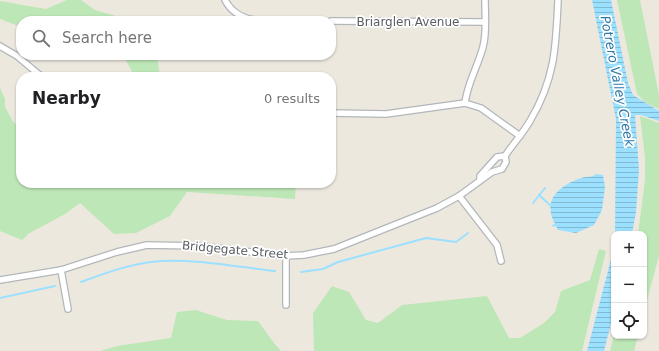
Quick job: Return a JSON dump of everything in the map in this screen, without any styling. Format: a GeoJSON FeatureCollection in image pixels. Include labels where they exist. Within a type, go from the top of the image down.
{"type":"FeatureCollection","features":[{"type":"Feature","properties":{"kind":"street"},"geometry":{"type":"LineString","coordinates":[[225,0],[233,10],[241,16]]}},
{"type":"Feature","properties":{"kind":"street"},"geometry":{"type":"LineString","coordinates":[[464,103],[483,45],[485,0]]}},
{"type":"Feature","properties":{"kind":"street","name":"Bridgegate Street"},"geometry":{"type":"LineString","coordinates":[[0,280],[61,270],[117,252],[147,245],[200,246],[286,256],[304,255],[334,249],[437,208],[459,196],[480,179],[480,176],[491,169],[497,157],[505,156],[520,136],[542,100],[556,54],[558,0]]}},
{"type":"Feature","properties":{"kind":"street","name":"Briarglen Avenue"},"geometry":{"type":"LineString","coordinates":[[336,21],[484,22]]}},
{"type":"Feature","properties":{"kind":"street"},"geometry":{"type":"LineString","coordinates":[[0,46],[16,55]]}},
{"type":"Feature","properties":{"kind":"street"},"geometry":{"type":"LineString","coordinates":[[22,60],[36,72]]}},
{"type":"Feature","properties":{"kind":"street"},"geometry":{"type":"LineString","coordinates":[[336,113],[386,114],[464,103],[481,108],[520,136]]}},
{"type":"Feature","properties":{"kind":"street","name":"Bridgegate Street"},"geometry":{"type":"LineString","coordinates":[[491,169],[497,172],[502,169],[506,162],[505,156]]}},
{"type":"Feature","properties":{"kind":"street"},"geometry":{"type":"LineString","coordinates":[[459,196],[497,245],[501,261]]}},
{"type":"Feature","properties":{"kind":"street"},"geometry":{"type":"LineString","coordinates":[[286,256],[286,305]]}},
{"type":"Feature","properties":{"kind":"street"},"geometry":{"type":"LineString","coordinates":[[61,270],[68,309]]}},
{"type":"Feature","properties":{"kind":"green space"},"geometry":{"type":"Polygon","coordinates":[[[67,0],[81,0],[95,10],[116,16],[16,16],[16,25],[0,19],[0,1],[46,9],[67,0]]]}},
{"type":"Feature","properties":{"kind":"green space"},"geometry":{"type":"Polygon","coordinates":[[[617,0],[640,0],[659,95],[659,109],[646,103],[637,94],[617,0]]]}},
{"type":"Feature","properties":{"kind":"green space"},"geometry":{"type":"Polygon","coordinates":[[[126,60],[158,60],[159,72],[132,72],[126,60]]]}},
{"type":"Feature","properties":{"kind":"green space"},"geometry":{"type":"Polygon","coordinates":[[[0,88],[5,99],[5,107],[16,125],[16,188],[296,188],[295,199],[187,192],[170,216],[136,233],[114,234],[80,203],[65,214],[28,234],[22,240],[0,231],[0,88]]]}},
{"type":"Feature","properties":{"kind":"green space"},"geometry":{"type":"Polygon","coordinates":[[[640,116],[659,123],[659,256],[647,300],[647,231],[638,231],[645,180],[645,157],[640,116]]]}},
{"type":"Feature","properties":{"kind":"green space"},"geometry":{"type":"Polygon","coordinates":[[[599,249],[606,251],[582,351],[314,351],[313,313],[332,286],[349,292],[366,320],[378,323],[402,305],[487,296],[509,338],[520,338],[544,323],[555,312],[561,291],[590,280],[599,249]]]}},
{"type":"Feature","properties":{"kind":"green space"},"geometry":{"type":"Polygon","coordinates":[[[196,310],[227,320],[258,321],[281,351],[100,351],[117,346],[171,338],[177,312],[196,310]]]}},
{"type":"Feature","properties":{"kind":"green space"},"geometry":{"type":"Polygon","coordinates":[[[613,339],[637,339],[634,351],[610,351],[613,339]]]}},
{"type":"Feature","properties":{"kind":"water","name":"Potrero Valley Creek"},"geometry":{"type":"Polygon","coordinates":[[[592,0],[611,0],[628,83],[633,95],[659,111],[659,121],[641,115],[635,115],[639,170],[636,212],[633,231],[615,231],[616,119],[592,0]]]}},
{"type":"Feature","properties":{"kind":"water"},"geometry":{"type":"Polygon","coordinates":[[[596,174],[603,175],[605,187],[602,210],[594,225],[576,233],[558,230],[556,226],[553,227],[552,225],[555,224],[551,215],[550,207],[555,195],[560,189],[573,181],[596,174]]]}},
{"type":"Feature","properties":{"kind":"water"},"geometry":{"type":"Polygon","coordinates":[[[611,259],[611,324],[604,351],[587,351],[611,259]]]}},
{"type":"Feature","properties":{"kind":"waterway"},"geometry":{"type":"LineString","coordinates":[[533,203],[545,188]]}},
{"type":"Feature","properties":{"kind":"waterway"},"geometry":{"type":"LineString","coordinates":[[539,195],[551,206]]}},
{"type":"Feature","properties":{"kind":"waterway"},"geometry":{"type":"LineString","coordinates":[[301,272],[323,269],[338,262],[426,238],[456,242],[468,233]]}},
{"type":"Feature","properties":{"kind":"waterway"},"geometry":{"type":"LineString","coordinates":[[81,282],[133,265],[165,261],[196,262],[275,271]]}},
{"type":"Feature","properties":{"kind":"waterway"},"geometry":{"type":"LineString","coordinates":[[0,298],[55,286]]}}]}
